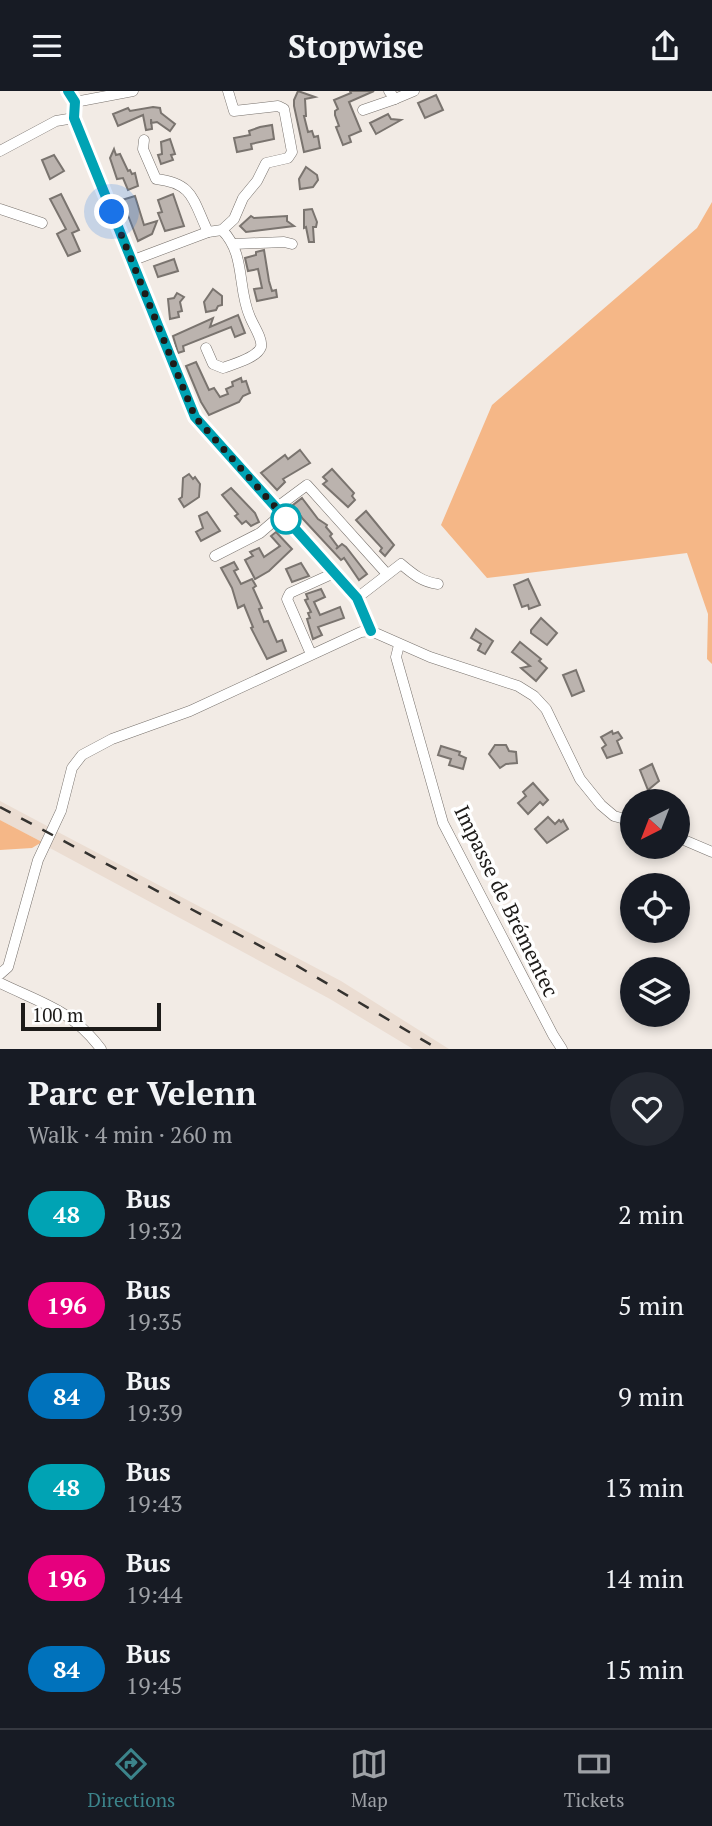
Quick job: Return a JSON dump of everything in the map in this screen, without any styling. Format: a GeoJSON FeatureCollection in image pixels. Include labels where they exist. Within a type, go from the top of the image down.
{"type":"FeatureCollection","features":[{"type":"Feature","properties":{"kind":"street"},"geometry":{"type":"LineString","coordinates":[[68,91],[75,102],[74,118],[195,417],[357,598],[371,631]]}},
{"type":"Feature","properties":{"kind":"street"},"geometry":{"type":"LineString","coordinates":[[75,102],[133,91]]}},
{"type":"Feature","properties":{"kind":"street"},"geometry":{"type":"LineString","coordinates":[[131,261],[208,232],[222,230],[234,219],[243,198],[257,181],[266,163],[288,158],[292,152],[284,109],[278,106],[234,111],[228,91]]}},
{"type":"Feature","properties":{"kind":"street"},"geometry":{"type":"LineString","coordinates":[[363,110],[392,95],[414,91]]}},
{"type":"Feature","properties":{"kind":"street"},"geometry":{"type":"LineString","coordinates":[[0,151],[57,121],[74,118]]}},
{"type":"Feature","properties":{"kind":"street"},"geometry":{"type":"LineString","coordinates":[[144,140],[143,149],[156,179],[175,181],[188,190],[208,232]]}},
{"type":"Feature","properties":{"kind":"street"},"geometry":{"type":"LineString","coordinates":[[0,209],[42,223]]}},
{"type":"Feature","properties":{"kind":"street"},"geometry":{"type":"LineString","coordinates":[[206,348],[214,364],[223,368],[254,354],[260,350],[262,344],[247,310],[234,244],[222,230]]}},
{"type":"Feature","properties":{"kind":"street"},"geometry":{"type":"LineString","coordinates":[[234,244],[292,244]]}},
{"type":"Feature","properties":{"kind":"street"},"geometry":{"type":"LineString","coordinates":[[215,556],[260,533],[307,485],[387,574]]}},
{"type":"Feature","properties":{"kind":"street"},"geometry":{"type":"LineString","coordinates":[[357,598],[401,564],[426,583],[438,584]]}},
{"type":"Feature","properties":{"kind":"street"},"geometry":{"type":"LineString","coordinates":[[311,654],[287,599],[295,590],[334,573]]}},
{"type":"Feature","properties":{"kind":"street"},"geometry":{"type":"LineString","coordinates":[[0,974],[8,967],[38,860],[61,811],[72,768],[77,760],[93,748],[190,711],[361,632],[371,631],[399,645],[518,686],[534,696],[546,709],[580,779],[601,806],[620,818]]}},
{"type":"Feature","properties":{"kind":"street","name":"Impasse de Brémentec"},"geometry":{"type":"LineString","coordinates":[[399,645],[397,657],[443,823],[562,1049]]}},
{"type":"Feature","properties":{"kind":"street"},"geometry":{"type":"LineString","coordinates":[[690,843],[712,852]]}},
{"type":"Feature","properties":{"kind":"street"},"geometry":{"type":"LineString","coordinates":[[0,983],[61,1011],[79,1025],[101,1049]]}},
{"type":"Feature","properties":{"kind":"shaded area"},"geometry":{"type":"Polygon","coordinates":[[[712,202],[712,664],[707,659],[708,614],[687,553],[487,578],[441,525],[492,405],[697,228],[712,202]]]}},
{"type":"Feature","properties":{"kind":"shaded area"},"geometry":{"type":"Polygon","coordinates":[[[0,801],[49,827],[42,842],[0,820],[0,801]]]}},
{"type":"Feature","properties":{"kind":"shaded area"},"geometry":{"type":"Polygon","coordinates":[[[0,820],[42,842],[32,848],[0,850],[0,820]]]}},
{"type":"Feature","properties":{"kind":"shaded area"},"geometry":{"type":"Polygon","coordinates":[[[56,831],[341,981],[449,1049],[413,1049],[330,999],[48,847],[56,831]]]}},
{"type":"Feature","properties":{"kind":"building"},"geometry":{"type":"Polygon","coordinates":[[[298,91],[315,97],[305,99],[304,116],[308,132],[312,131],[314,137],[318,136],[320,148],[304,152],[294,106],[298,91]]]}},
{"type":"Feature","properties":{"kind":"building"},"geometry":{"type":"Polygon","coordinates":[[[350,91],[374,91],[349,102],[361,131],[349,136],[351,142],[343,145],[336,127],[339,126],[335,115],[338,109],[334,100],[351,93],[350,91]]]}},
{"type":"Feature","properties":{"kind":"building"},"geometry":{"type":"Polygon","coordinates":[[[436,95],[443,110],[425,118],[418,103],[436,95]]]}},
{"type":"Feature","properties":{"kind":"building"},"geometry":{"type":"Polygon","coordinates":[[[128,108],[130,111],[160,108],[161,113],[175,124],[170,131],[157,122],[151,123],[152,129],[146,130],[143,115],[118,126],[113,114],[128,108]]]}},
{"type":"Feature","properties":{"kind":"building"},"geometry":{"type":"Polygon","coordinates":[[[388,114],[391,119],[401,120],[376,134],[370,123],[388,114]]]}},
{"type":"Feature","properties":{"kind":"building"},"geometry":{"type":"Polygon","coordinates":[[[272,125],[274,139],[251,144],[252,149],[237,152],[234,138],[250,135],[249,131],[272,125]]]}},
{"type":"Feature","properties":{"kind":"building"},"geometry":{"type":"Polygon","coordinates":[[[170,139],[175,154],[171,155],[173,160],[161,164],[158,155],[162,154],[161,142],[170,139]]]}},
{"type":"Feature","properties":{"kind":"building"},"geometry":{"type":"Polygon","coordinates":[[[114,149],[116,155],[120,154],[128,171],[135,173],[138,186],[128,190],[123,178],[117,179],[110,158],[114,149]]]}},
{"type":"Feature","properties":{"kind":"building"},"geometry":{"type":"Polygon","coordinates":[[[54,155],[64,171],[50,179],[42,160],[54,155]]]}},
{"type":"Feature","properties":{"kind":"building"},"geometry":{"type":"Polygon","coordinates":[[[306,167],[317,175],[318,180],[313,187],[300,189],[299,179],[306,167]]]}},
{"type":"Feature","properties":{"kind":"building"},"geometry":{"type":"Polygon","coordinates":[[[61,194],[79,230],[72,233],[80,251],[68,256],[57,234],[66,229],[50,199],[61,194]]]}},
{"type":"Feature","properties":{"kind":"building"},"geometry":{"type":"Polygon","coordinates":[[[173,194],[184,226],[165,231],[158,213],[162,212],[158,200],[173,194]]]}},
{"type":"Feature","properties":{"kind":"building"},"geometry":{"type":"Polygon","coordinates":[[[135,196],[144,225],[157,221],[152,234],[138,241],[122,200],[135,196]]]}},
{"type":"Feature","properties":{"kind":"building"},"geometry":{"type":"Polygon","coordinates":[[[312,209],[317,222],[316,227],[313,227],[314,242],[309,242],[306,227],[304,228],[304,210],[312,209]]]}},
{"type":"Feature","properties":{"kind":"building"},"geometry":{"type":"Polygon","coordinates":[[[251,216],[287,216],[287,221],[294,226],[246,232],[240,226],[251,216]]]}},
{"type":"Feature","properties":{"kind":"building"},"geometry":{"type":"Polygon","coordinates":[[[264,250],[269,281],[272,291],[276,290],[277,297],[257,301],[254,289],[262,288],[258,269],[248,271],[245,258],[264,250]]]}},
{"type":"Feature","properties":{"kind":"building"},"geometry":{"type":"Polygon","coordinates":[[[174,259],[178,271],[158,277],[154,266],[174,259]]]}},
{"type":"Feature","properties":{"kind":"building"},"geometry":{"type":"Polygon","coordinates":[[[213,289],[222,296],[222,305],[216,310],[206,312],[204,302],[213,289]]]}},
{"type":"Feature","properties":{"kind":"building"},"geometry":{"type":"Polygon","coordinates":[[[177,293],[184,297],[180,302],[182,311],[178,312],[179,317],[170,319],[168,299],[174,298],[177,293]]]}},
{"type":"Feature","properties":{"kind":"building"},"geometry":{"type":"Polygon","coordinates":[[[238,315],[245,333],[235,337],[231,327],[183,346],[184,351],[178,353],[173,336],[213,318],[210,327],[238,315]]]}},
{"type":"Feature","properties":{"kind":"building"},"geometry":{"type":"Polygon","coordinates":[[[196,362],[209,390],[214,388],[220,397],[228,394],[226,389],[241,378],[242,382],[246,381],[250,393],[243,396],[239,402],[209,415],[186,366],[196,362]]]}},
{"type":"Feature","properties":{"kind":"building"},"geometry":{"type":"Polygon","coordinates":[[[300,450],[310,463],[283,479],[285,482],[277,490],[261,473],[285,455],[288,459],[300,450]]]}},
{"type":"Feature","properties":{"kind":"building"},"geometry":{"type":"Polygon","coordinates":[[[332,469],[354,493],[352,496],[355,500],[348,507],[323,484],[327,481],[323,477],[332,469]]]}},
{"type":"Feature","properties":{"kind":"building"},"geometry":{"type":"Polygon","coordinates":[[[189,474],[200,484],[199,497],[184,507],[179,499],[182,497],[183,478],[189,474]]]}},
{"type":"Feature","properties":{"kind":"building"},"geometry":{"type":"Polygon","coordinates":[[[231,488],[255,513],[259,522],[251,526],[246,521],[242,524],[235,516],[238,514],[222,495],[231,488]]]}},
{"type":"Feature","properties":{"kind":"building"},"geometry":{"type":"Polygon","coordinates":[[[302,498],[318,519],[327,525],[332,534],[330,536],[338,547],[336,549],[342,544],[346,547],[367,574],[359,580],[344,558],[341,560],[303,519],[293,505],[302,498]]]}},
{"type":"Feature","properties":{"kind":"building"},"geometry":{"type":"Polygon","coordinates":[[[366,511],[394,545],[385,556],[380,551],[382,548],[356,520],[366,511]]]}},
{"type":"Feature","properties":{"kind":"building"},"geometry":{"type":"Polygon","coordinates":[[[207,512],[220,531],[201,541],[196,532],[203,528],[199,516],[207,512]]]}},
{"type":"Feature","properties":{"kind":"building"},"geometry":{"type":"Polygon","coordinates":[[[276,532],[292,549],[269,571],[255,579],[245,560],[253,556],[250,552],[259,548],[264,557],[280,546],[271,536],[276,532]]]}},
{"type":"Feature","properties":{"kind":"building"},"geometry":{"type":"Polygon","coordinates":[[[234,562],[238,569],[234,571],[241,584],[252,579],[264,622],[268,621],[277,642],[282,640],[286,651],[267,659],[251,628],[253,627],[244,605],[238,608],[232,588],[221,568],[234,562]]]}},
{"type":"Feature","properties":{"kind":"building"},"geometry":{"type":"Polygon","coordinates":[[[301,563],[309,576],[292,582],[286,569],[301,563]]]}},
{"type":"Feature","properties":{"kind":"building"},"geometry":{"type":"Polygon","coordinates":[[[528,579],[540,605],[529,609],[528,605],[522,607],[514,585],[528,579]]]}},
{"type":"Feature","properties":{"kind":"building"},"geometry":{"type":"Polygon","coordinates":[[[321,589],[325,597],[314,602],[320,615],[340,607],[344,618],[318,627],[322,635],[313,639],[307,619],[310,618],[308,613],[311,612],[305,600],[308,599],[306,594],[321,589]]]}},
{"type":"Feature","properties":{"kind":"building"},"geometry":{"type":"Polygon","coordinates":[[[541,618],[557,633],[547,645],[531,633],[541,618]]]}},
{"type":"Feature","properties":{"kind":"building"},"geometry":{"type":"Polygon","coordinates":[[[476,629],[493,641],[485,654],[478,650],[481,644],[471,638],[476,629]]]}},
{"type":"Feature","properties":{"kind":"building"},"geometry":{"type":"Polygon","coordinates":[[[520,642],[541,659],[539,661],[547,668],[536,681],[521,668],[530,666],[512,652],[520,642]]]}},
{"type":"Feature","properties":{"kind":"building"},"geometry":{"type":"Polygon","coordinates":[[[576,670],[584,691],[572,696],[563,675],[576,670]]]}},
{"type":"Feature","properties":{"kind":"building"},"geometry":{"type":"Polygon","coordinates":[[[612,731],[613,734],[618,732],[622,738],[617,741],[622,753],[607,758],[602,748],[606,745],[601,737],[612,731]]]}},
{"type":"Feature","properties":{"kind":"building"},"geometry":{"type":"Polygon","coordinates":[[[495,745],[506,745],[509,751],[516,752],[517,763],[506,764],[500,768],[489,754],[495,745]]]}},
{"type":"Feature","properties":{"kind":"building"},"geometry":{"type":"Polygon","coordinates":[[[441,746],[460,752],[459,755],[466,758],[463,769],[449,765],[451,759],[438,755],[441,746]]]}},
{"type":"Feature","properties":{"kind":"building"},"geometry":{"type":"Polygon","coordinates":[[[652,764],[659,781],[648,789],[640,770],[652,764]]]}},
{"type":"Feature","properties":{"kind":"building"},"geometry":{"type":"Polygon","coordinates":[[[533,783],[548,800],[543,805],[540,802],[528,814],[518,803],[526,796],[523,792],[533,783]]]}},
{"type":"Feature","properties":{"kind":"building"},"geometry":{"type":"Polygon","coordinates":[[[548,817],[555,824],[563,820],[568,829],[547,843],[535,829],[548,817]]]}},
{"type":"Feature","properties":{"kind":"railway"},"geometry":{"type":"LineString","coordinates":[[0,807],[294,964],[438,1049]]}},
{"type":"Feature","properties":{"kind":"bus line","name":"48"},"geometry":{"type":"LineString","coordinates":[[68,91],[75,102],[74,118],[195,417],[357,598],[371,631]]}},
{"type":"Feature","properties":{"kind":"route"},"geometry":{"type":"LineString","coordinates":[[112,212],[195,417],[286,519]]}}]}
